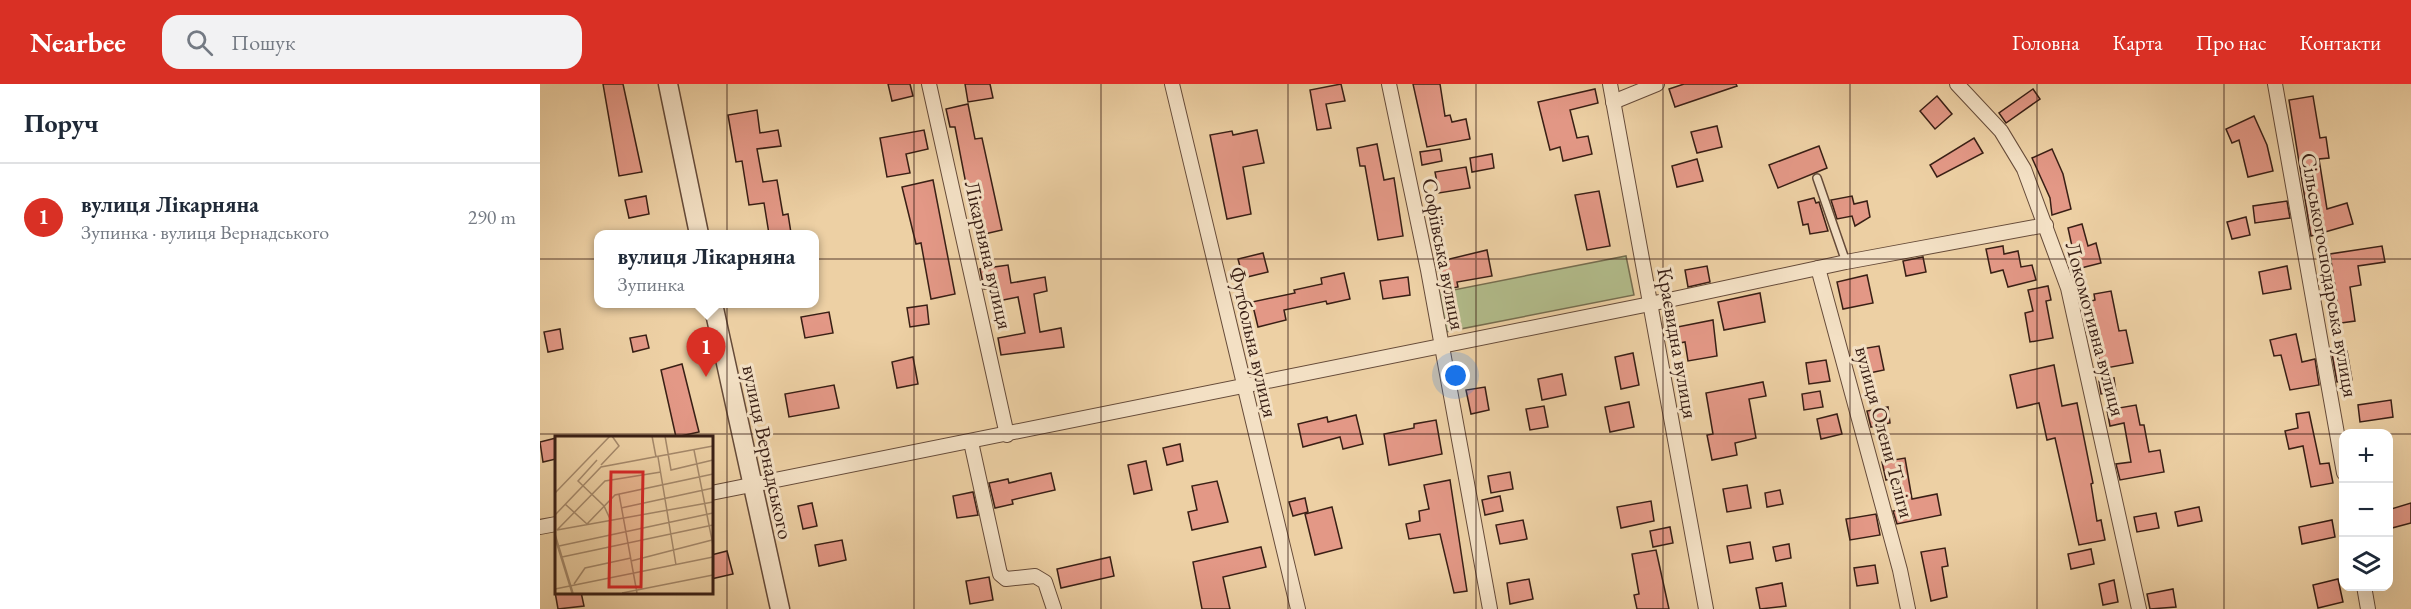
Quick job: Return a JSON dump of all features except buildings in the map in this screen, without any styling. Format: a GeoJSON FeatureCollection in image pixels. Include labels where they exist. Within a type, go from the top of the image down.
{"type":"FeatureCollection","features":[{"type":"Feature","properties":{"kind":"street"},"geometry":{"type":"LineString","coordinates":[[668,84],[698,230]]}},
{"type":"Feature","properties":{"kind":"street","name":"Лікарняна вулиця"},"geometry":{"type":"LineString","coordinates":[[929,84],[1007,435]]}},
{"type":"Feature","properties":{"kind":"street","name":"Футбольна вулиця"},"geometry":{"type":"LineString","coordinates":[[1172,84],[1298,609]]}},
{"type":"Feature","properties":{"kind":"street","name":"Софіївська вулиця"},"geometry":{"type":"LineString","coordinates":[[1389,84],[1428,270],[1490,609]]}},
{"type":"Feature","properties":{"kind":"street","name":"Краєвидна вулиця"},"geometry":{"type":"LineString","coordinates":[[1611,84],[1706,609]]}},
{"type":"Feature","properties":{"kind":"street"},"geometry":{"type":"LineString","coordinates":[[1614,102],[1657,84]]}},
{"type":"Feature","properties":{"kind":"street","name":"Локомотивна вулиця"},"geometry":{"type":"LineString","coordinates":[[1957,84],[2007,141],[2024,169],[2046,225],[2079,329],[2139,609]]}},
{"type":"Feature","properties":{"kind":"street","name":"Сільськогосподарська вулиця"},"geometry":{"type":"LineString","coordinates":[[2275,84],[2339,450]]}},
{"type":"Feature","properties":{"kind":"street"},"geometry":{"type":"LineString","coordinates":[[712,493],[1650,304],[1818,267],[2046,225]]}},
{"type":"Feature","properties":{"kind":"street","name":"вулиця Олени Теліги"},"geometry":{"type":"LineString","coordinates":[[1818,267],[1900,570],[1908,609]]}},
{"type":"Feature","properties":{"kind":"street","name":"вулиця Вернадського"},"geometry":{"type":"LineString","coordinates":[[714,308],[780,609]]}},
{"type":"Feature","properties":{"kind":"street"},"geometry":{"type":"LineString","coordinates":[[971,442],[1000,574],[1006,579],[1035,576],[1045,582],[1054,609]]}},
{"type":"Feature","properties":{"kind":"street"},"geometry":{"type":"LineString","coordinates":[[540,527],[555,524]]}},
{"type":"Feature","properties":{"kind":"street"},"geometry":{"type":"LineString","coordinates":[[2365,591],[2368,609]]}},
{"type":"Feature","properties":{"kind":"lane"},"geometry":{"type":"LineString","coordinates":[[1817,178],[1846,262]]}},
{"type":"Feature","properties":{"kind":"green space"},"geometry":{"type":"Polygon","coordinates":[[[1626,256],[1634,295],[1445,332],[1438,293],[1626,256]]]}},
{"type":"Feature","properties":{"kind":"place","name":"вулиця Лікарняна"},"geometry":{"type":"Point","coordinates":[706,377]}}]}
